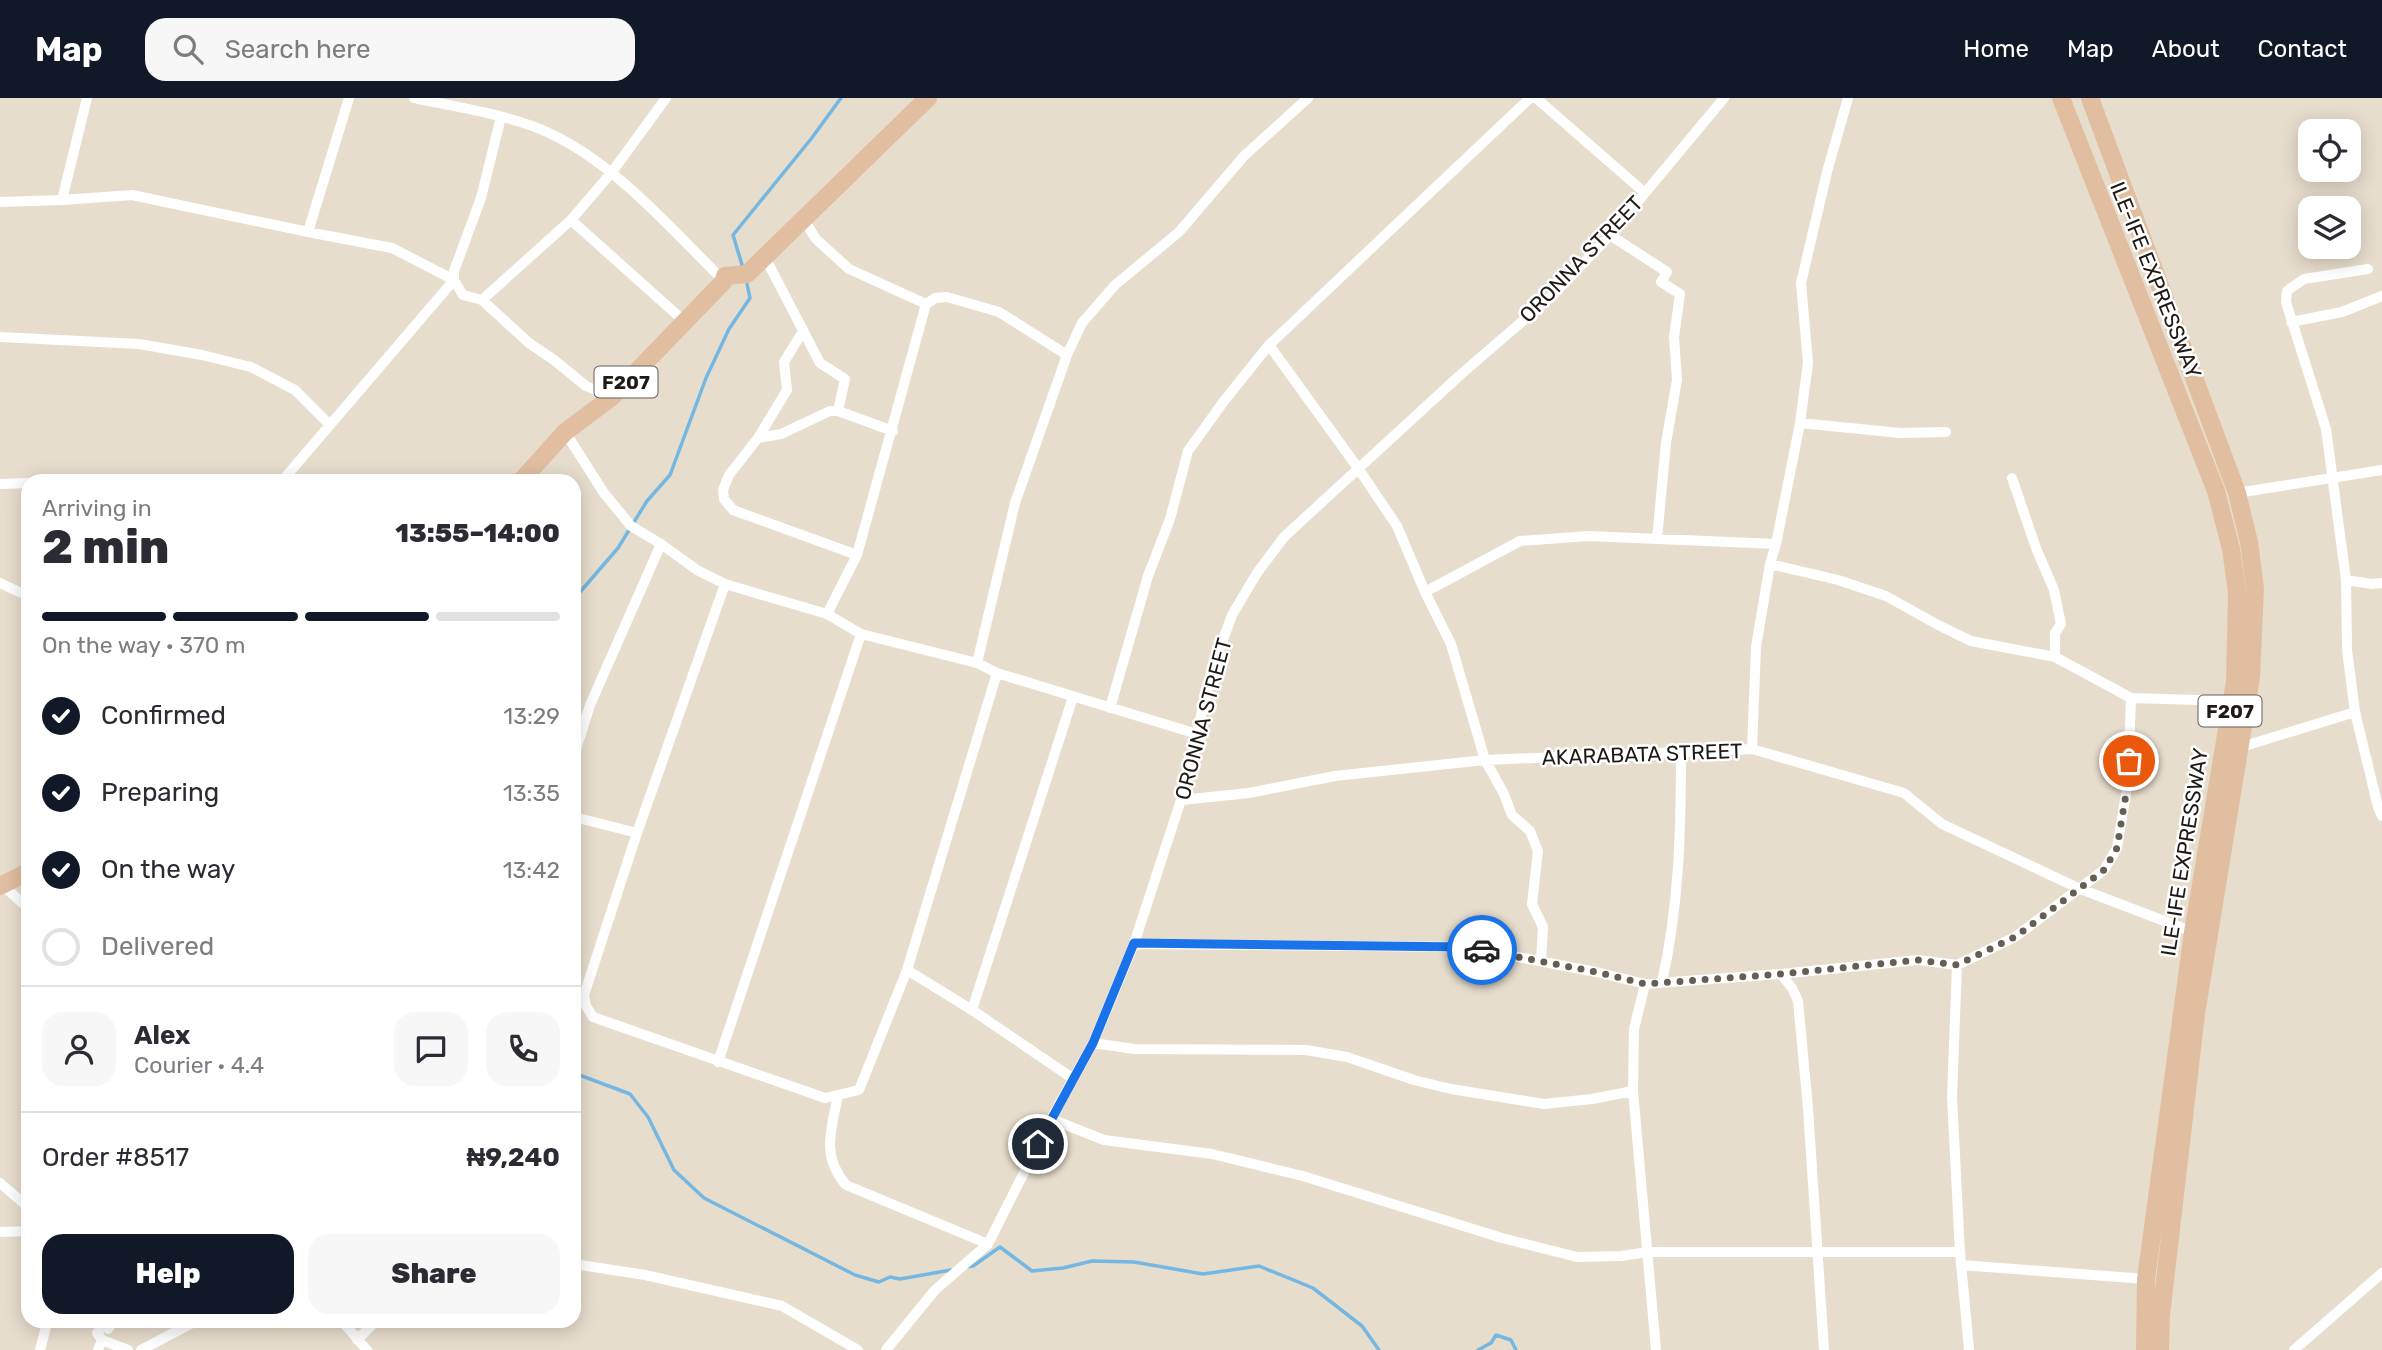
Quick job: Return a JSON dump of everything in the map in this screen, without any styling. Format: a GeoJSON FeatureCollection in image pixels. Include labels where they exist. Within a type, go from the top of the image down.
{"type":"FeatureCollection","features":[{"type":"Feature","properties":{"kind":"main road"},"geometry":{"type":"LineString","coordinates":[[724,278],[754,267],[928,98]]}},
{"type":"Feature","properties":{"kind":"main road","name":"ILE-IFE EXPRESSWAY"},"geometry":{"type":"LineString","coordinates":[[2060,98],[2216,491],[2231,549],[2236,592],[2235,681],[2193,932],[2146,1279],[2145,1350]]}},
{"type":"Feature","properties":{"kind":"main road","name":"ILE-IFE EXPRESSWAY"},"geometry":{"type":"LineString","coordinates":[[2090,98],[2237,493],[2249,542],[2255,589],[2251,677],[2196,1014],[2166,1265],[2160,1350]]}},
{"type":"Feature","properties":{"kind":"main road","name":"F207"},"geometry":{"type":"LineString","coordinates":[[527,474],[565,432],[611,397],[724,278]]}},
{"type":"Feature","properties":{"kind":"main road"},"geometry":{"type":"LineString","coordinates":[[1,885],[21,875]]}},
{"type":"Feature","properties":{"kind":"street"},"geometry":{"type":"LineString","coordinates":[[62,200],[88,98]]}},
{"type":"Feature","properties":{"kind":"street"},"geometry":{"type":"LineString","coordinates":[[308,232],[349,98]]}},
{"type":"Feature","properties":{"kind":"street"},"geometry":{"type":"LineString","coordinates":[[414,98],[502,117],[549,132],[612,172],[724,278]]}},
{"type":"Feature","properties":{"kind":"street"},"geometry":{"type":"LineString","coordinates":[[482,300],[571,220],[612,172],[666,98]]}},
{"type":"Feature","properties":{"kind":"street"},"geometry":{"type":"LineString","coordinates":[[977,663],[1015,503],[1067,355],[1082,323],[1115,285],[1179,232],[1244,156],[1308,98]]}},
{"type":"Feature","properties":{"kind":"street"},"geometry":{"type":"LineString","coordinates":[[1110,708],[1148,576],[1170,519],[1188,450],[1269,345],[1530,98]]}},
{"type":"Feature","properties":{"kind":"street"},"geometry":{"type":"LineString","coordinates":[[1536,98],[1645,193]]}},
{"type":"Feature","properties":{"kind":"street"},"geometry":{"type":"LineString","coordinates":[[1752,749],[1756,647],[1770,564],[1800,423],[1808,363],[1801,283],[1827,172],[1848,98]]}},
{"type":"Feature","properties":{"kind":"street","name":"ORONNA STREET"},"geometry":{"type":"LineString","coordinates":[[987,1245],[1072,1078],[1093,1043],[1134,943],[1181,800],[1211,673],[1232,615],[1257,573],[1284,537],[1554,294],[1610,235],[1719,100]]}},
{"type":"Feature","properties":{"kind":"street"},"geometry":{"type":"LineString","coordinates":[[502,117],[481,198],[454,271],[454,280],[463,295],[482,300],[528,343],[586,386],[611,397]]}},
{"type":"Feature","properties":{"kind":"street"},"geometry":{"type":"LineString","coordinates":[[0,202],[132,195],[392,248],[454,280]]}},
{"type":"Feature","properties":{"kind":"street"},"geometry":{"type":"LineString","coordinates":[[571,220],[685,322]]}},
{"type":"Feature","properties":{"kind":"street"},"geometry":{"type":"LineString","coordinates":[[804,220],[816,239],[849,269],[926,304]]}},
{"type":"Feature","properties":{"kind":"street"},"geometry":{"type":"LineString","coordinates":[[1610,235],[1667,272],[1661,282],[1679,294],[1674,337],[1677,380],[1666,443],[1657,539]]}},
{"type":"Feature","properties":{"kind":"street"},"geometry":{"type":"LineString","coordinates":[[754,267],[768,262],[820,363],[845,379],[838,411]]}},
{"type":"Feature","properties":{"kind":"street"},"geometry":{"type":"LineString","coordinates":[[2368,269],[2304,279],[2287,291],[2286,302],[2326,429],[2346,580],[2347,650],[2355,712],[2382,816]]}},
{"type":"Feature","properties":{"kind":"street"},"geometry":{"type":"LineString","coordinates":[[288,474],[454,280]]}},
{"type":"Feature","properties":{"kind":"street"},"geometry":{"type":"LineString","coordinates":[[2291,322],[2342,312],[2382,296]]}},
{"type":"Feature","properties":{"kind":"street"},"geometry":{"type":"LineString","coordinates":[[827,614],[857,555],[926,304],[935,298],[947,297],[999,312],[1067,355]]}},
{"type":"Feature","properties":{"kind":"street"},"geometry":{"type":"LineString","coordinates":[[803,331],[784,362],[787,390],[758,438],[729,475],[723,490],[724,499],[733,510],[857,555]]}},
{"type":"Feature","properties":{"kind":"street"},"geometry":{"type":"LineString","coordinates":[[0,337],[139,344],[251,367],[295,390],[330,425]]}},
{"type":"Feature","properties":{"kind":"street"},"geometry":{"type":"LineString","coordinates":[[1269,345],[1397,526],[1451,644],[1485,760],[1499,783],[1512,815],[1530,831],[1538,850],[1532,904],[1543,927],[1542,961]]}},
{"type":"Feature","properties":{"kind":"street"},"geometry":{"type":"LineString","coordinates":[[758,438],[781,434],[830,411],[838,411],[893,431]]}},
{"type":"Feature","properties":{"kind":"street"},"geometry":{"type":"LineString","coordinates":[[1800,423],[1900,433],[1946,432]]}},
{"type":"Feature","properties":{"kind":"street"},"geometry":{"type":"LineString","coordinates":[[565,432],[604,493],[631,526],[697,570],[725,584],[827,614],[861,634],[977,663],[997,673],[1197,734]]}},
{"type":"Feature","properties":{"kind":"street"},"geometry":{"type":"LineString","coordinates":[[2237,493],[2382,470]]}},
{"type":"Feature","properties":{"kind":"street"},"geometry":{"type":"LineString","coordinates":[[2012,478],[2036,548],[2054,590],[2061,624],[2055,633],[2054,657]]}},
{"type":"Feature","properties":{"kind":"street"},"geometry":{"type":"LineString","coordinates":[[0,484],[21,483]]}},
{"type":"Feature","properties":{"kind":"street"},"geometry":{"type":"LineString","coordinates":[[1425,592],[1520,541],[1588,536],[1776,544]]}},
{"type":"Feature","properties":{"kind":"street"},"geometry":{"type":"LineString","coordinates":[[581,734],[590,705],[661,544]]}},
{"type":"Feature","properties":{"kind":"street"},"geometry":{"type":"LineString","coordinates":[[1770,564],[1838,580],[1886,596],[1971,641],[2054,657],[2132,698],[2231,701]]}},
{"type":"Feature","properties":{"kind":"street"},"geometry":{"type":"LineString","coordinates":[[2346,580],[2382,583]]}},
{"type":"Feature","properties":{"kind":"street"},"geometry":{"type":"LineString","coordinates":[[0,583],[21,593]]}},
{"type":"Feature","properties":{"kind":"street"},"geometry":{"type":"LineString","coordinates":[[725,584],[637,833],[584,995],[586,1006],[593,1017],[825,1098],[859,1090],[907,970],[997,673]]}},
{"type":"Feature","properties":{"kind":"street"},"geometry":{"type":"LineString","coordinates":[[718,1062],[861,634]]}},
{"type":"Feature","properties":{"kind":"street"},"geometry":{"type":"LineString","coordinates":[[972,1010],[1073,697]]}},
{"type":"Feature","properties":{"kind":"street"},"geometry":{"type":"LineString","coordinates":[[1134,943],[1466,947],[1645,984],[1918,960],[1957,965],[2015,937],[2104,870],[2117,848],[2128,782],[2132,698]]}},
{"type":"Feature","properties":{"kind":"street"},"geometry":{"type":"LineString","coordinates":[[2238,748],[2355,712]]}},
{"type":"Feature","properties":{"kind":"street","name":"AKARABATA STREET"},"geometry":{"type":"LineString","coordinates":[[1181,800],[1249,793],[1335,776],[1485,760],[1752,749],[1904,793],[1942,824],[2078,888],[2193,932]]}},
{"type":"Feature","properties":{"kind":"street"},"geometry":{"type":"LineString","coordinates":[[1662,982],[1671,939],[1676,890],[1681,815],[1681,753]]}},
{"type":"Feature","properties":{"kind":"street"},"geometry":{"type":"LineString","coordinates":[[581,819],[637,833]]}},
{"type":"Feature","properties":{"kind":"street"},"geometry":{"type":"LineString","coordinates":[[1,885],[21,902]]}},
{"type":"Feature","properties":{"kind":"street"},"geometry":{"type":"LineString","coordinates":[[1957,965],[1952,1097],[1960,1251],[1969,1350]]}},
{"type":"Feature","properties":{"kind":"street"},"geometry":{"type":"LineString","coordinates":[[907,970],[972,1010],[1072,1078]]}},
{"type":"Feature","properties":{"kind":"street"},"geometry":{"type":"LineString","coordinates":[[1781,974],[1798,1000],[1824,1350]]}},
{"type":"Feature","properties":{"kind":"street"},"geometry":{"type":"LineString","coordinates":[[1645,984],[1634,1029],[1633,1091],[1656,1350]]}},
{"type":"Feature","properties":{"kind":"street"},"geometry":{"type":"LineString","coordinates":[[1093,1043],[1134,1049],[1306,1050],[1347,1057],[1414,1080],[1451,1089],[1544,1104],[1633,1091]]}},
{"type":"Feature","properties":{"kind":"street"},"geometry":{"type":"LineString","coordinates":[[838,1096],[829,1139],[831,1160],[836,1173],[846,1185],[987,1245],[935,1290],[886,1350]]}},
{"type":"Feature","properties":{"kind":"street"},"geometry":{"type":"LineString","coordinates":[[1051,1119],[1104,1140],[1212,1154],[1303,1176],[1502,1238],[1577,1257],[1648,1252],[1960,1251]]}},
{"type":"Feature","properties":{"kind":"street"},"geometry":{"type":"LineString","coordinates":[[0,1182],[21,1201]]}},
{"type":"Feature","properties":{"kind":"street"},"geometry":{"type":"LineString","coordinates":[[0,1232],[21,1231]]}},
{"type":"Feature","properties":{"kind":"street"},"geometry":{"type":"LineString","coordinates":[[581,1265],[645,1275],[782,1306],[858,1350]]}},
{"type":"Feature","properties":{"kind":"street"},"geometry":{"type":"LineString","coordinates":[[1961,1265],[2146,1279]]}},
{"type":"Feature","properties":{"kind":"street"},"geometry":{"type":"LineString","coordinates":[[2294,1350],[2382,1273]]}},
{"type":"Feature","properties":{"kind":"street"},"geometry":{"type":"LineString","coordinates":[[40,1350],[46,1328]]}},
{"type":"Feature","properties":{"kind":"street"},"geometry":{"type":"LineString","coordinates":[[101,1328],[97,1333],[100,1345],[128,1350]]}},
{"type":"Feature","properties":{"kind":"street"},"geometry":{"type":"LineString","coordinates":[[141,1350],[183,1328]]}},
{"type":"Feature","properties":{"kind":"street"},"geometry":{"type":"LineString","coordinates":[[348,1328],[367,1350]]}},
{"type":"Feature","properties":{"kind":"street"},"geometry":{"type":"LineString","coordinates":[[357,1340],[369,1328]]}},
{"type":"Feature","properties":{"kind":"waterway"},"geometry":{"type":"LineString","coordinates":[[743,268],[733,235],[841,98]]}},
{"type":"Feature","properties":{"kind":"waterway"},"geometry":{"type":"LineString","coordinates":[[581,591],[618,548],[647,501],[670,475],[706,378],[729,329],[750,298],[746,279]]}},
{"type":"Feature","properties":{"kind":"waterway"},"geometry":{"type":"LineString","coordinates":[[581,1076],[630,1094],[648,1117],[674,1170],[704,1198],[855,1275],[879,1282],[890,1277],[900,1279],[951,1270]]}},
{"type":"Feature","properties":{"kind":"waterway"},"geometry":{"type":"LineString","coordinates":[[966,1267],[973,1266],[1000,1247],[1032,1271],[1063,1268],[1092,1261],[1134,1262],[1203,1274],[1259,1266],[1313,1288],[1362,1326],[1379,1350]]}},
{"type":"Feature","properties":{"kind":"waterway"},"geometry":{"type":"LineString","coordinates":[[1478,1350],[1491,1343],[1496,1335],[1511,1340],[1516,1350]]}},
{"type":"Feature","properties":{"kind":"way so far"},"geometry":{"type":"LineString","coordinates":[[1482,950],[1645,984],[1918,960],[1957,965],[2015,937],[2104,870],[2117,848],[2129,761]]}},
{"type":"Feature","properties":{"kind":"route"},"geometry":{"type":"LineString","coordinates":[[1038,1144],[1093,1043],[1134,943],[1466,947],[1482,950]]}}]}
